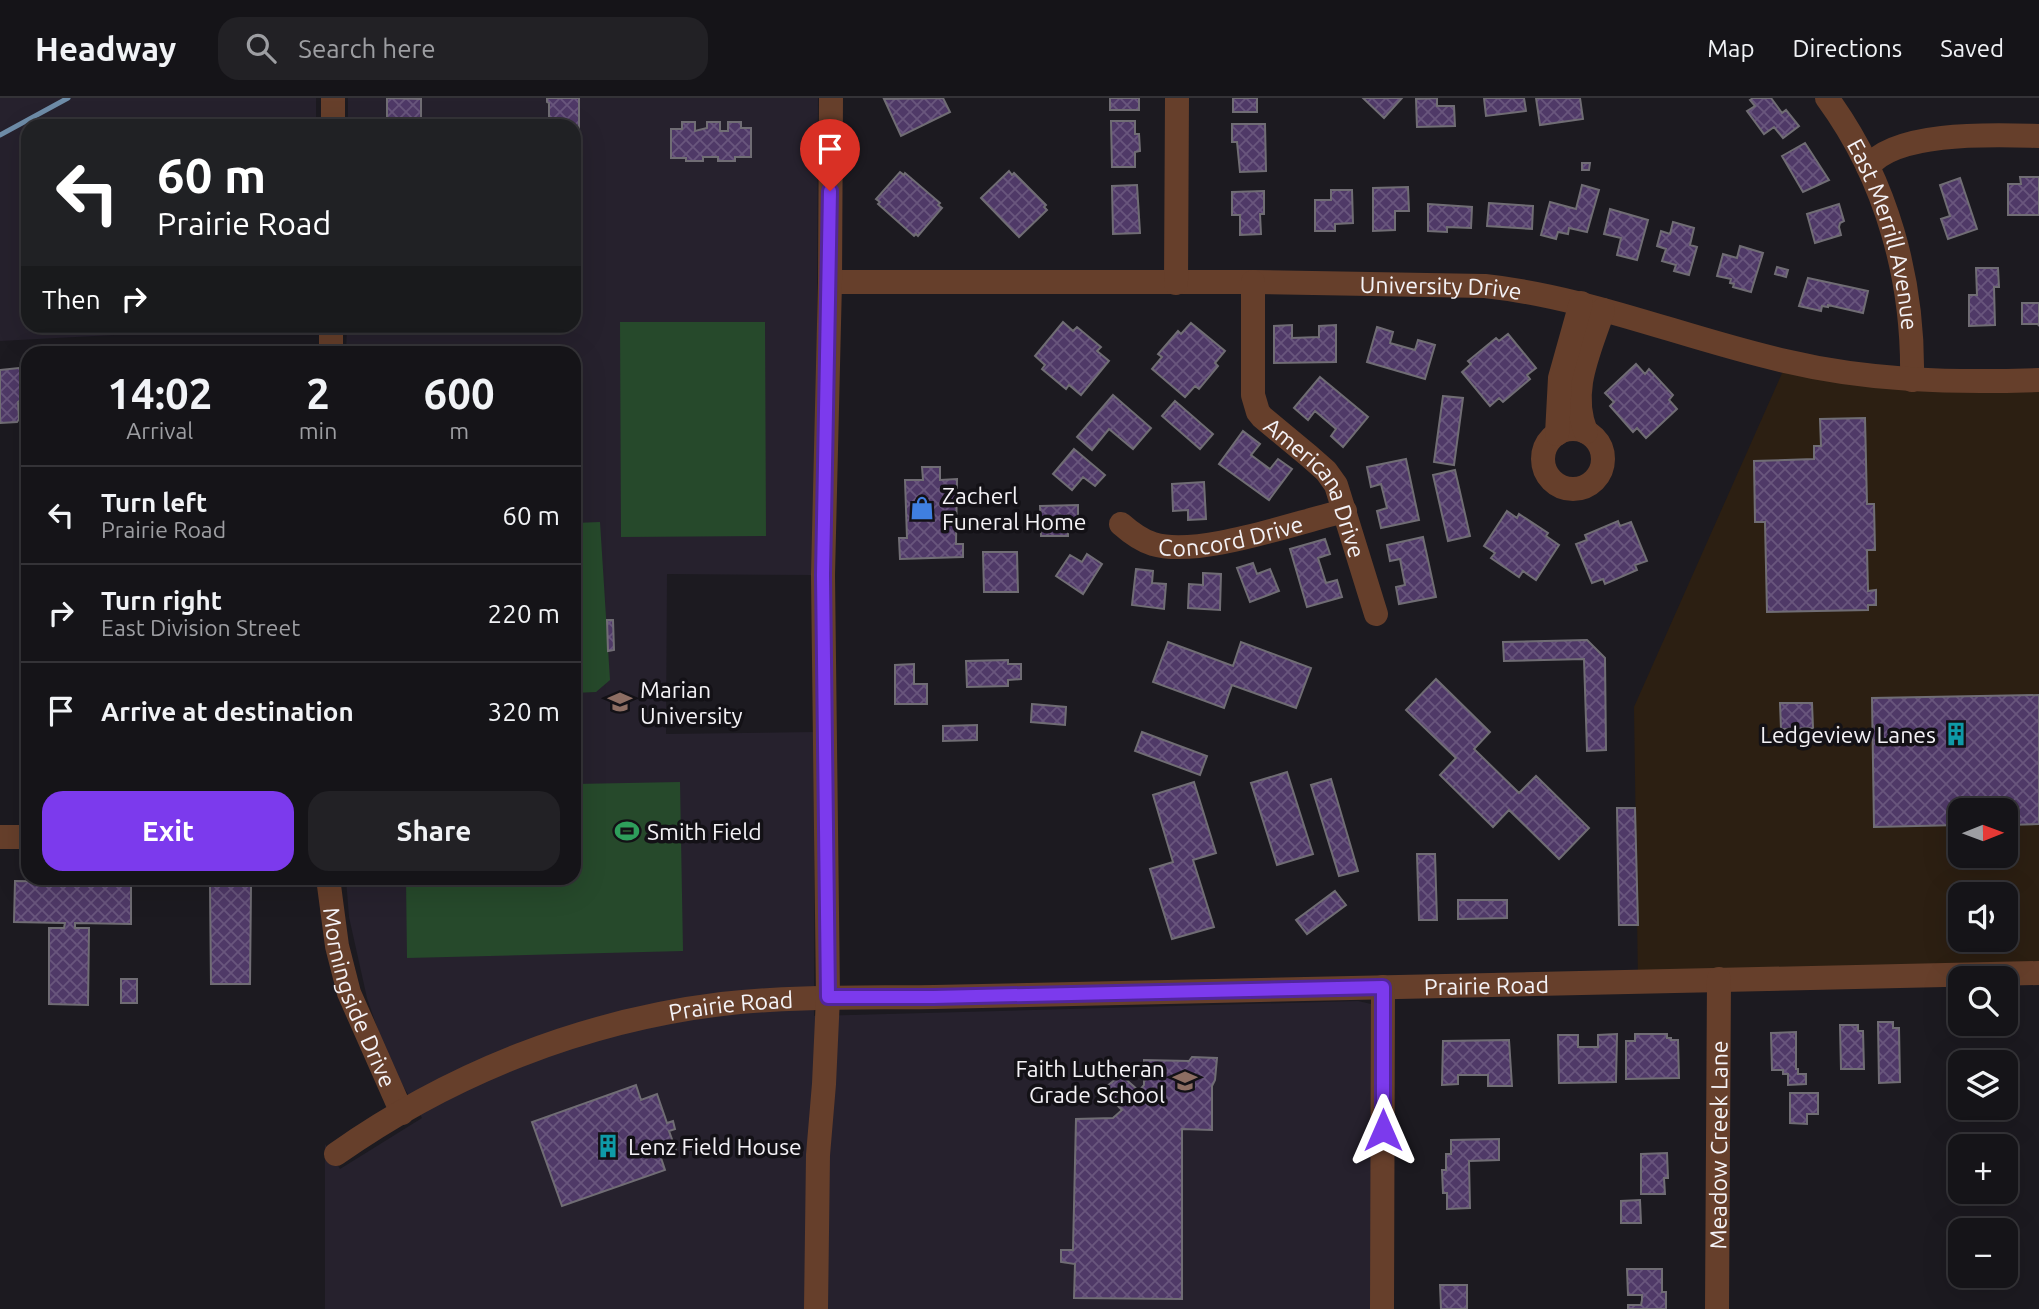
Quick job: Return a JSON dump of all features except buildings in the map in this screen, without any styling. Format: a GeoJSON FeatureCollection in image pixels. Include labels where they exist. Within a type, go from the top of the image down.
{"type":"FeatureCollection","features":[{"type":"Feature","properties":{"kind":"street"},"geometry":{"type":"LineString","coordinates":[[333,98],[333,119]]}},
{"type":"Feature","properties":{"kind":"street"},"geometry":{"type":"LineString","coordinates":[[816,1309],[818,1155],[828,997],[823,575],[831,98]]}},
{"type":"Feature","properties":{"kind":"street"},"geometry":{"type":"LineString","coordinates":[[1176,283],[1177,98]]}},
{"type":"Feature","properties":{"kind":"street","name":"East Merrill Avenue"},"geometry":{"type":"LineString","coordinates":[[1827,98],[1868,167],[1891,226],[1903,271],[1910,318],[1912,380]]}},
{"type":"Feature","properties":{"kind":"street"},"geometry":{"type":"LineString","coordinates":[[1868,167],[1896,149],[1929,139],[2039,136]]}},
{"type":"Feature","properties":{"kind":"street","name":"University Drive"},"geometry":{"type":"LineString","coordinates":[[830,282],[1466,285],[1523,291],[1592,306],[1787,362],[1854,374],[1912,380],[2039,380]]}},
{"type":"Feature","properties":{"kind":"street","name":"Americana Drive"},"geometry":{"type":"LineString","coordinates":[[1253,282],[1253,395],[1256,407],[1262,417],[1326,471],[1336,485],[1376,614]]}},
{"type":"Feature","properties":{"kind":"street"},"geometry":{"type":"LineString","coordinates":[[1586,432],[1580,417],[1579,392],[1592,306]]}},
{"type":"Feature","properties":{"kind":"street"},"geometry":{"type":"LineString","coordinates":[[1557,434],[1560,378],[1592,306]]}},
{"type":"Feature","properties":{"kind":"street"},"geometry":{"type":"LineString","coordinates":[[1566,430],[1586,432],[1595,438],[1604,459],[1595,480],[1575,489],[1554,483],[1543,463],[1549,441],[1557,434],[1566,430]]}},
{"type":"Feature","properties":{"kind":"street","name":"Concord Drive"},"geometry":{"type":"LineString","coordinates":[[1121,524],[1133,535],[1153,544],[1195,546],[1221,543],[1345,511]]}},
{"type":"Feature","properties":{"kind":"street"},"geometry":{"type":"LineString","coordinates":[[0,837],[21,837]]}},
{"type":"Feature","properties":{"kind":"street","name":"Morningside Drive"},"geometry":{"type":"LineString","coordinates":[[329,885],[337,946],[348,990],[402,1113]]}},
{"type":"Feature","properties":{"kind":"street","name":"Prairie Road"},"geometry":{"type":"LineString","coordinates":[[336,1154],[402,1113],[509,1058],[608,1025],[721,1004],[828,997],[944,997],[2039,973]]}},
{"type":"Feature","properties":{"kind":"street","name":"Meadow Creek Lane"},"geometry":{"type":"LineString","coordinates":[[1717,1309],[1719,979]]}},
{"type":"Feature","properties":{"kind":"street"},"geometry":{"type":"LineString","coordinates":[[1382,1309],[1383,987]]}},
{"type":"Feature","properties":{"kind":"shaded area"},"geometry":{"type":"Polygon","coordinates":[[[0,98],[316,98],[316,119],[21,119],[21,333],[152,333],[0,341],[0,98]]]}},
{"type":"Feature","properties":{"kind":"shaded area","name":"Marian University"},"geometry":{"type":"Polygon","coordinates":[[[348,98],[818,98],[816,575],[667,574],[666,734],[815,732],[814,1016],[1358,1001],[1371,1004],[1375,1309],[325,1309],[325,1144],[340,1169],[422,1118],[399,1079],[367,998],[349,917],[346,885],[581,885],[581,346],[346,346],[347,333],[581,333],[581,119],[348,119],[348,98]]]}},
{"type":"Feature","properties":{"kind":"shaded area"},"geometry":{"type":"Polygon","coordinates":[[[1787,362],[2039,380],[2039,973],[2018,973],[2018,966],[1948,966],[1948,975],[1638,981],[1634,707],[1787,362]]]}},
{"type":"Feature","properties":{"kind":"green space"},"geometry":{"type":"Polygon","coordinates":[[[620,322],[765,322],[766,536],[621,537],[620,322]]]}},
{"type":"Feature","properties":{"kind":"green space"},"geometry":{"type":"Polygon","coordinates":[[[600,522],[610,680],[596,692],[581,693],[581,523],[600,522]]]}},
{"type":"Feature","properties":{"kind":"green space","name":"Smith Field"},"geometry":{"type":"Polygon","coordinates":[[[680,782],[683,951],[407,958],[406,885],[581,885],[581,784],[680,782]]]}},
{"type":"Feature","properties":{"kind":"waterway"},"geometry":{"type":"LineString","coordinates":[[29,119],[68,98]]}},
{"type":"Feature","properties":{"kind":"waterway"},"geometry":{"type":"LineString","coordinates":[[0,135],[21,124]]}},
{"type":"Feature","properties":{"kind":"place","name":"Zacherl Funeral Home"},"geometry":{"type":"Point","coordinates":[922,508]}},
{"type":"Feature","properties":{"kind":"place","name":"Marian University"},"geometry":{"type":"Point","coordinates":[620,702]}},
{"type":"Feature","properties":{"kind":"place","name":"Ledgeview Lanes"},"geometry":{"type":"Point","coordinates":[1956,734]}},
{"type":"Feature","properties":{"kind":"place","name":"Smith Field"},"geometry":{"type":"Point","coordinates":[627,831]}},
{"type":"Feature","properties":{"kind":"place","name":"Faith Lutheran Grade School"},"geometry":{"type":"Point","coordinates":[1185,1081]}},
{"type":"Feature","properties":{"kind":"place","name":"Lenz Field House"},"geometry":{"type":"Point","coordinates":[608,1146]}},
{"type":"Feature","properties":{"kind":"route"},"geometry":{"type":"LineString","coordinates":[[830,191],[823,575],[828,997],[1383,987],[1383,1130]]}}]}
